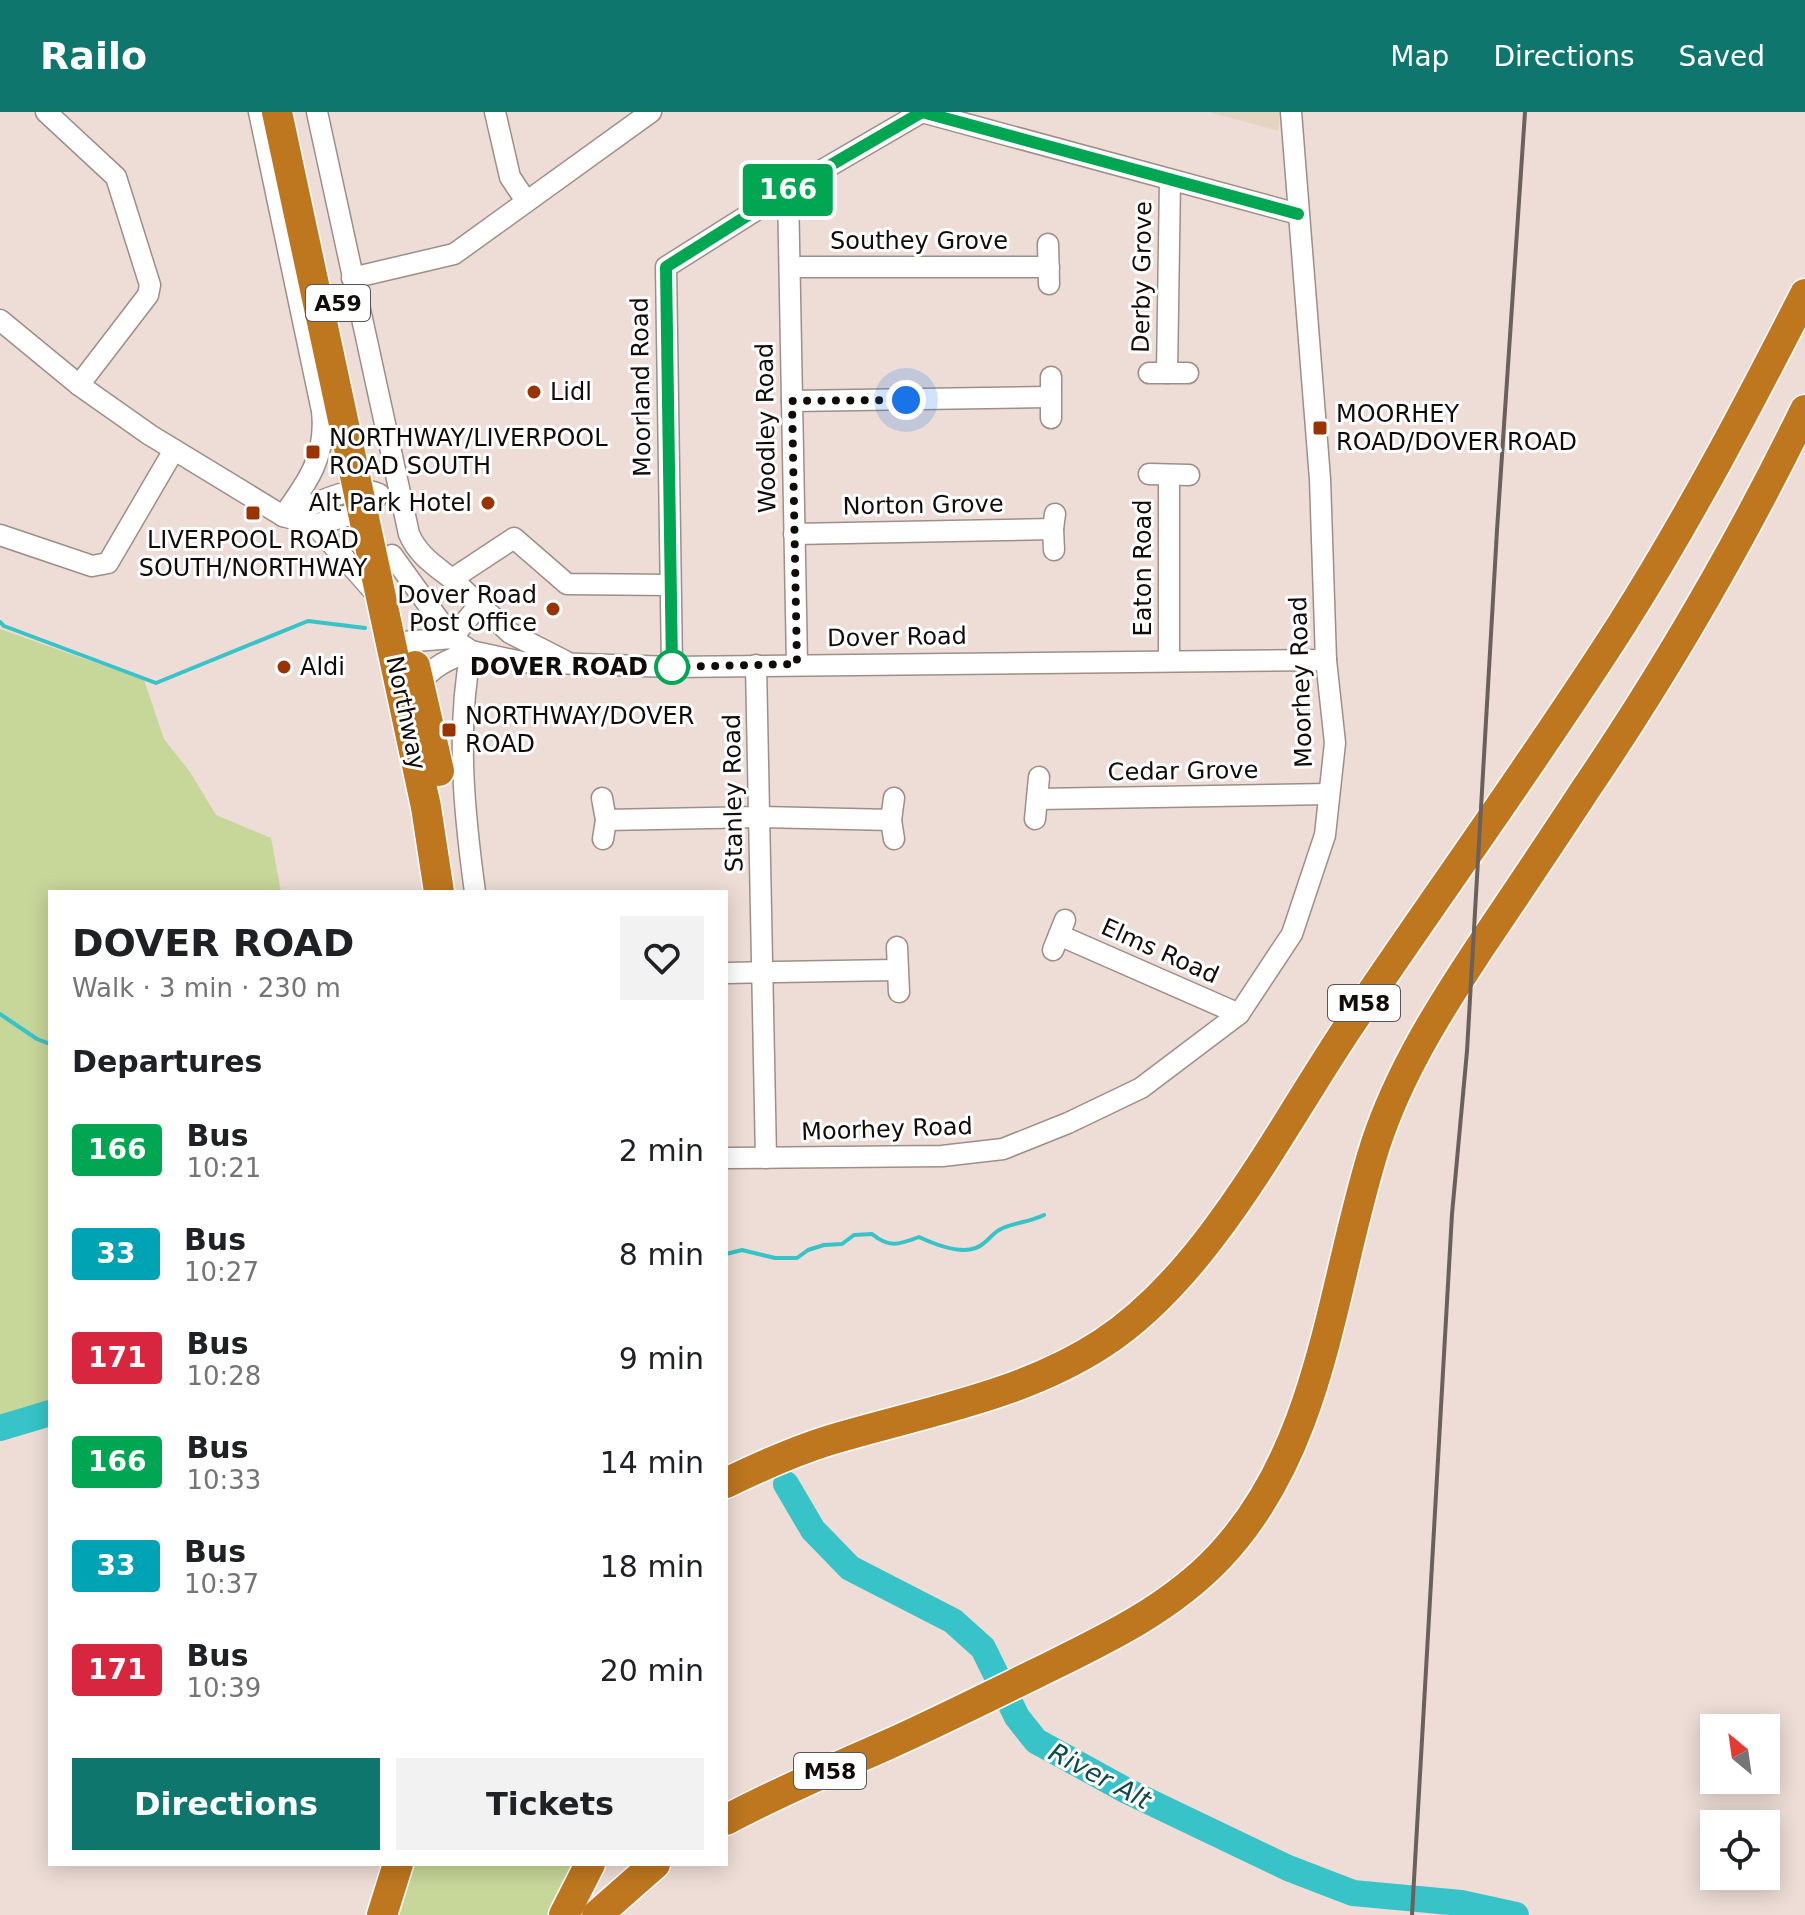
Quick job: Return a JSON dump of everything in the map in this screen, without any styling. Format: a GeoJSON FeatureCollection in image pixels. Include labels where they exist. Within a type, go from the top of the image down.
{"type":"FeatureCollection","features":[{"type":"Feature","properties":{"kind":"highway","name":"Northway"},"geometry":{"type":"LineString","coordinates":[[277,112],[367,498],[392,555],[400,641],[439,890]]}},
{"type":"Feature","properties":{"kind":"highway","name":"Northway"},"geometry":{"type":"LineString","coordinates":[[298,112],[367,498],[381,600],[420,684],[442,786],[458,890]]}},
{"type":"Feature","properties":{"kind":"highway","name":"M58"},"geometry":{"type":"LineString","coordinates":[[728,1482],[810,1447],[991,1394],[1081,1356],[1144,1312],[1191,1263],[1247,1184],[1350,1023],[1540,750],[1622,623],[1714,469],[1805,294]]}},
{"type":"Feature","properties":{"kind":"highway","name":"M58"},"geometry":{"type":"LineString","coordinates":[[728,1819],[1101,1641],[1182,1591],[1217,1559],[1242,1530],[1272,1487],[1291,1449],[1307,1401],[1356,1209],[1385,1118],[1418,1047],[1440,1008],[1588,786],[1681,639],[1805,410]]}},
{"type":"Feature","properties":{"kind":"highway"},"geometry":{"type":"LineString","coordinates":[[380,1915],[382,1866]]}},
{"type":"Feature","properties":{"kind":"highway"},"geometry":{"type":"LineString","coordinates":[[380,1915],[397,1866]]}},
{"type":"Feature","properties":{"kind":"highway"},"geometry":{"type":"LineString","coordinates":[[564,1915],[589,1866]]}},
{"type":"Feature","properties":{"kind":"highway"},"geometry":{"type":"LineString","coordinates":[[597,1915],[653,1866]]}},
{"type":"Feature","properties":{"kind":"street"},"geometry":{"type":"LineString","coordinates":[[46,112],[116,177],[150,285],[148,295],[79,385]]}},
{"type":"Feature","properties":{"kind":"street"},"geometry":{"type":"LineString","coordinates":[[259,112],[325,431],[315,465],[303,489],[283,516]]}},
{"type":"Feature","properties":{"kind":"street"},"geometry":{"type":"LineString","coordinates":[[317,112],[409,534],[415,547],[510,633],[572,664]]}},
{"type":"Feature","properties":{"kind":"street"},"geometry":{"type":"LineString","coordinates":[[495,112],[510,177],[526,201]]}},
{"type":"Feature","properties":{"kind":"street"},"geometry":{"type":"LineString","coordinates":[[352,278],[454,254],[651,112]]}},
{"type":"Feature","properties":{"kind":"street","name":"Moorland Road"},"geometry":{"type":"LineString","coordinates":[[672,667],[666,267],[788,190],[922,112],[1298,214]]}},
{"type":"Feature","properties":{"kind":"street","name":"Moorhey Road"},"geometry":{"type":"LineString","coordinates":[[728,1158],[942,1156],[1003,1149],[1068,1123],[1141,1088],[1239,1014],[1292,934],[1325,835],[1335,743],[1326,660],[1320,479],[1291,112]]}},
{"type":"Feature","properties":{"kind":"street","name":"Derby Grove"},"geometry":{"type":"LineString","coordinates":[[1168,373],[1170,181]]}},
{"type":"Feature","properties":{"kind":"street","name":"Woodley Road"},"geometry":{"type":"LineString","coordinates":[[788,190],[797,664]]}},
{"type":"Feature","properties":{"kind":"street","name":"Southey Grove"},"geometry":{"type":"LineString","coordinates":[[790,267],[1049,276],[1048,244]]}},
{"type":"Feature","properties":{"kind":"street"},"geometry":{"type":"LineString","coordinates":[[0,320],[79,385],[174,450],[283,516],[315,525],[381,600]]}},
{"type":"Feature","properties":{"kind":"street"},"geometry":{"type":"LineString","coordinates":[[792,401],[1050,387],[1051,418]]}},
{"type":"Feature","properties":{"kind":"street"},"geometry":{"type":"LineString","coordinates":[[0,535],[92,566],[108,563],[174,450]]}},
{"type":"Feature","properties":{"kind":"street","name":"Eaton Road"},"geometry":{"type":"LineString","coordinates":[[1169,474],[1169,661]]}},
{"type":"Feature","properties":{"kind":"street"},"geometry":{"type":"LineString","coordinates":[[283,516],[306,510],[335,496],[367,498]]}},
{"type":"Feature","properties":{"kind":"street"},"geometry":{"type":"LineString","coordinates":[[315,525],[367,498]]}},
{"type":"Feature","properties":{"kind":"street","name":"Norton Grove"},"geometry":{"type":"LineString","coordinates":[[794,534],[1054,521],[1054,550]]}},
{"type":"Feature","properties":{"kind":"street"},"geometry":{"type":"LineString","coordinates":[[452,579],[514,538],[567,584],[670,585]]}},
{"type":"Feature","properties":{"kind":"street","name":"Dover Road"},"geometry":{"type":"LineString","coordinates":[[392,555],[452,638],[471,651],[522,662],[672,667],[1326,660]]}},
{"type":"Feature","properties":{"kind":"street"},"geometry":{"type":"LineString","coordinates":[[400,641],[452,638],[479,605]]}},
{"type":"Feature","properties":{"kind":"street"},"geometry":{"type":"LineString","coordinates":[[499,656],[510,633]]}},
{"type":"Feature","properties":{"kind":"street"},"geometry":{"type":"LineString","coordinates":[[420,684],[443,661],[471,651]]}},
{"type":"Feature","properties":{"kind":"street","name":"Northway"},"geometry":{"type":"LineString","coordinates":[[471,651],[464,688],[464,774],[475,890]]}},
{"type":"Feature","properties":{"kind":"street","name":"Stanley Road"},"geometry":{"type":"LineString","coordinates":[[756,665],[766,1158]]}},
{"type":"Feature","properties":{"kind":"street","name":"Cedar Grove"},"geometry":{"type":"LineString","coordinates":[[1039,777],[1037,809],[1329,794]]}},
{"type":"Feature","properties":{"kind":"street"},"geometry":{"type":"LineString","coordinates":[[602,798],[604,830],[760,817],[892,830],[894,798]]}},
{"type":"Feature","properties":{"kind":"street","name":"Elms Road"},"geometry":{"type":"LineString","coordinates":[[1059,935],[1239,1014]]}},
{"type":"Feature","properties":{"kind":"street"},"geometry":{"type":"LineString","coordinates":[[897,947],[899,992]]}},
{"type":"Feature","properties":{"kind":"street"},"geometry":{"type":"LineString","coordinates":[[728,973],[896,970]]}},
{"type":"Feature","properties":{"kind":"shaded area"},"geometry":{"type":"Polygon","coordinates":[[[1209,112],[1280,112],[1278,131],[1209,112]]]}},
{"type":"Feature","properties":{"kind":"green space"},"geometry":{"type":"Polygon","coordinates":[[[0,629],[144,680],[164,739],[190,772],[216,815],[271,838],[281,890],[48,890],[48,1404],[0,1419],[0,629]]]}},
{"type":"Feature","properties":{"kind":"green space"},"geometry":{"type":"Polygon","coordinates":[[[411,1866],[575,1866],[551,1915],[399,1915],[411,1866]]]}},
{"type":"Feature","properties":{"kind":"waterway"},"geometry":{"type":"LineString","coordinates":[[0,622],[156,683],[308,621],[365,628]]}},
{"type":"Feature","properties":{"kind":"waterway"},"geometry":{"type":"LineString","coordinates":[[0,1014],[48,1043]]}},
{"type":"Feature","properties":{"kind":"waterway"},"geometry":{"type":"LineString","coordinates":[[728,1254],[742,1250],[775,1258],[797,1258],[808,1250],[824,1245],[842,1244],[854,1235],[872,1234],[889,1243],[919,1237],[952,1249],[969,1250],[1000,1230],[1044,1215]]}},
{"type":"Feature","properties":{"kind":"waterway","name":"River Alt"},"geometry":{"type":"LineString","coordinates":[[0,1428],[48,1414]]}},
{"type":"Feature","properties":{"kind":"waterway","name":"River Alt"},"geometry":{"type":"LineString","coordinates":[[786,1484],[813,1530],[850,1568],[953,1621],[983,1648],[1017,1717],[1036,1741],[1127,1791],[1288,1868],[1353,1893],[1461,1903],[1516,1915]]}},
{"type":"Feature","properties":{"kind":"railway"},"geometry":{"type":"LineString","coordinates":[[1412,1915],[1452,1214],[1467,1051],[1525,112]]}},
{"type":"Feature","properties":{"kind":"bus line","name":"166"},"geometry":{"type":"LineString","coordinates":[[672,667],[666,267],[788,190],[922,112],[1298,214]]}},
{"type":"Feature","properties":{"kind":"place","name":"Lidl"},"geometry":{"type":"Point","coordinates":[534,392]}},
{"type":"Feature","properties":{"kind":"place","name":"MOORHEY ROAD/DOVER ROAD"},"geometry":{"type":"Point","coordinates":[1320,428]}},
{"type":"Feature","properties":{"kind":"place","name":"NORTHWAY/LIVERPOOL ROAD SOUTH"},"geometry":{"type":"Point","coordinates":[313,452]}},
{"type":"Feature","properties":{"kind":"place","name":"Alt Park Hotel"},"geometry":{"type":"Point","coordinates":[488,503]}},
{"type":"Feature","properties":{"kind":"place","name":"LIVERPOOL ROAD SOUTH/NORTHWAY"},"geometry":{"type":"Point","coordinates":[253,513]}},
{"type":"Feature","properties":{"kind":"place","name":"Dover Road Post Office"},"geometry":{"type":"Point","coordinates":[553,609]}},
{"type":"Feature","properties":{"kind":"place","name":"Aldi"},"geometry":{"type":"Point","coordinates":[284,667]}},
{"type":"Feature","properties":{"kind":"place","name":"DOVER ROAD"},"geometry":{"type":"Point","coordinates":[672,667]}},
{"type":"Feature","properties":{"kind":"place","name":"NORTHWAY/DOVER ROAD"},"geometry":{"type":"Point","coordinates":[449,730]}},
{"type":"Feature","properties":{"kind":"route"},"geometry":{"type":"LineString","coordinates":[[672,667],[797,664],[792,401],[906,400]]}}]}
